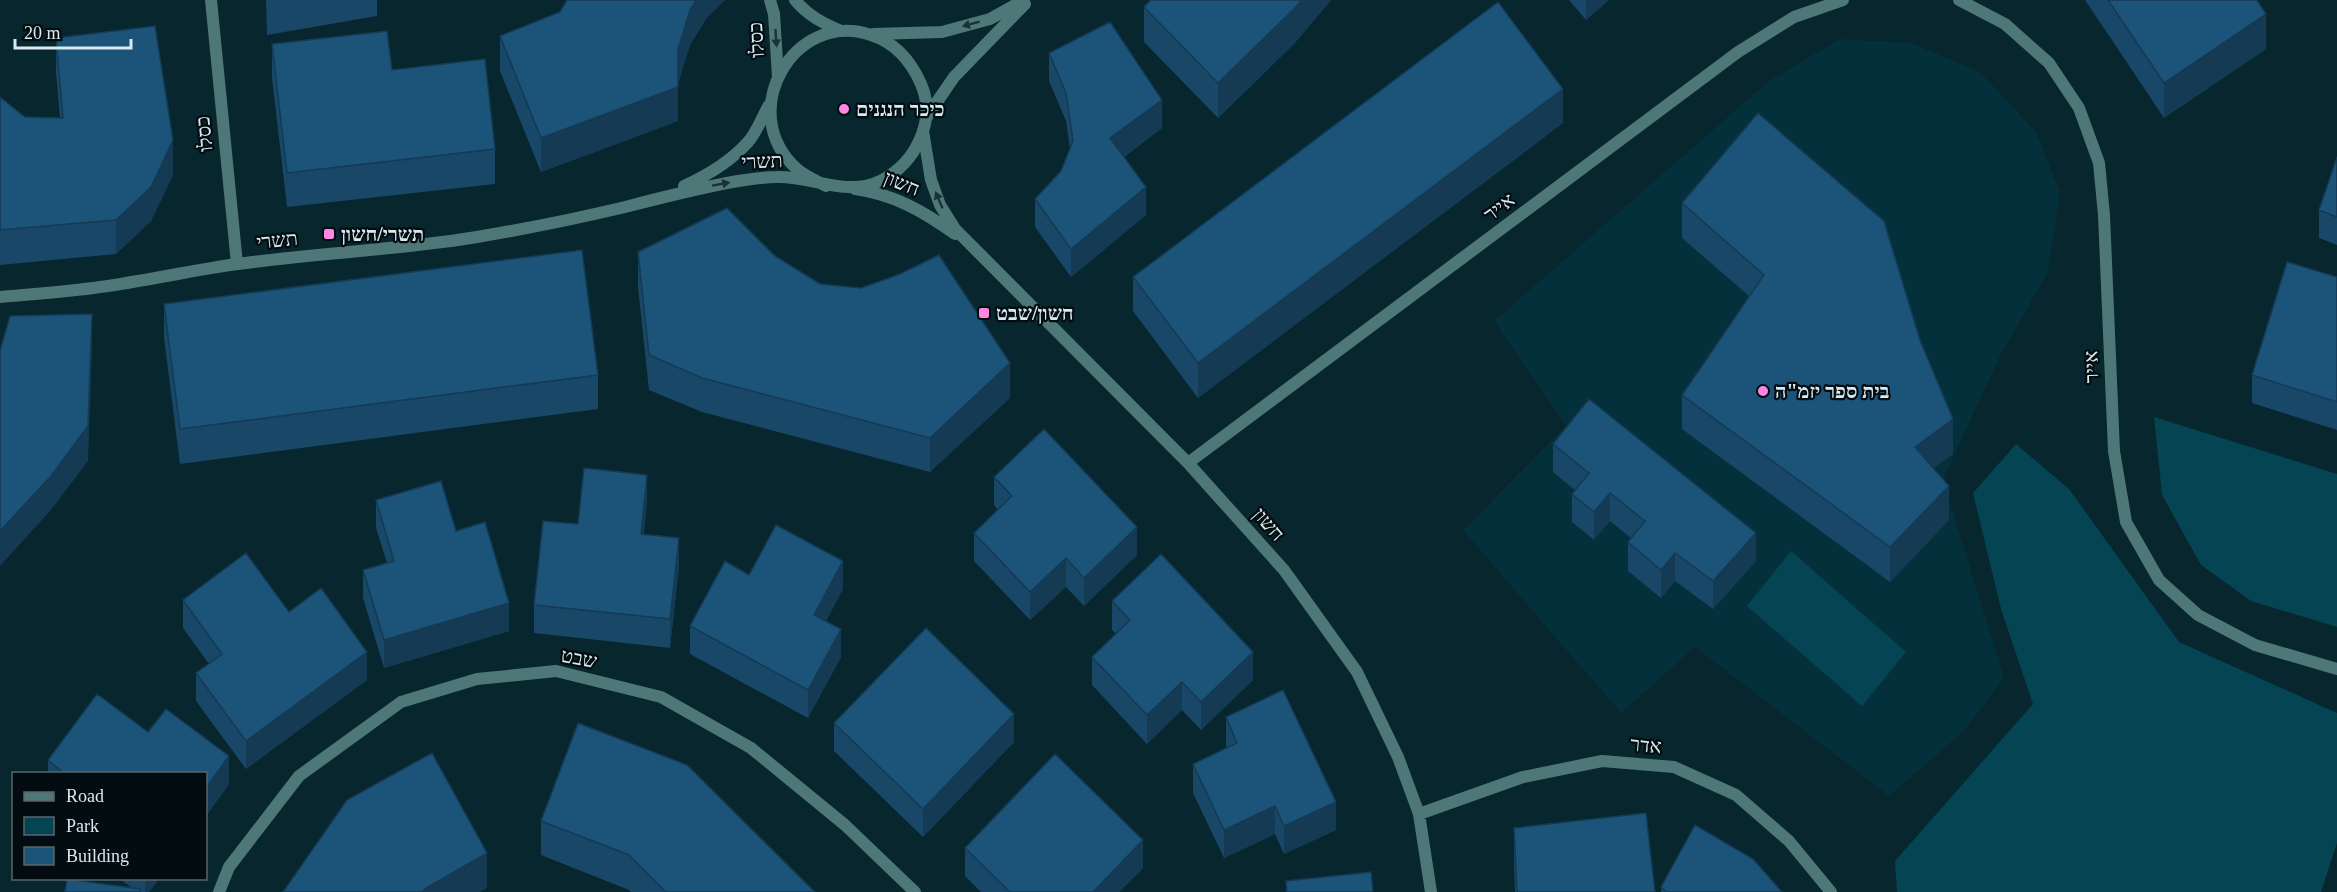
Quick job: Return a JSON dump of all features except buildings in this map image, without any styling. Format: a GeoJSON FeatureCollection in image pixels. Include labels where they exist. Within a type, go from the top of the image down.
{"type":"FeatureCollection","features":[{"type":"Feature","properties":{"kind":"street","name":"כסלו"},"geometry":{"type":"LineString","coordinates":[[211,0],[237,264]]}},
{"type":"Feature","properties":{"kind":"street","name":"כסלו"},"geometry":{"type":"LineString","coordinates":[[770,0],[774,14],[778,77]]}},
{"type":"Feature","properties":{"kind":"street"},"geometry":{"type":"LineString","coordinates":[[795,0],[802,9],[819,22],[841,31],[869,34],[942,32],[990,19],[1024,0]]}},
{"type":"Feature","properties":{"kind":"street"},"geometry":{"type":"LineString","coordinates":[[924,124],[954,78],[1029,0]]}},
{"type":"Feature","properties":{"kind":"street","name":"אייר"},"geometry":{"type":"LineString","coordinates":[[1188,463],[1738,52],[1794,17],[1843,0]]}},
{"type":"Feature","properties":{"kind":"street","name":"אייר"},"geometry":{"type":"LineString","coordinates":[[1959,0],[2005,24],[2049,63],[2079,108],[2099,163],[2105,227],[2114,451],[2126,522],[2159,580],[2198,615],[2256,645],[2337,669]]}},
{"type":"Feature","properties":{"kind":"street"},"geometry":{"type":"LineString","coordinates":[[841,31],[815,38],[783,64],[772,89],[771,123],[780,149],[798,170],[826,186],[854,188],[880,182],[902,166],[918,145],[924,124],[924,92],[913,66],[894,46],[869,34]]}},
{"type":"Feature","properties":{"kind":"street","name":"תשרי"},"geometry":{"type":"LineString","coordinates":[[664,196],[702,178],[735,154],[748,142],[771,101]]}},
{"type":"Feature","properties":{"kind":"street","name":"חשון"},"geometry":{"type":"LineString","coordinates":[[924,124],[931,180],[940,205],[955,229],[1188,463],[1284,570],[1357,672],[1398,757],[1419,814],[1431,892]]}},
{"type":"Feature","properties":{"kind":"street","name":"תשרי"},"geometry":{"type":"LineString","coordinates":[[0,297],[98,287],[237,264],[476,237],[741,181],[780,177],[826,186]]}},
{"type":"Feature","properties":{"kind":"street","name":"חשון"},"geometry":{"type":"LineString","coordinates":[[842,187],[877,192],[908,204],[934,219],[973,247]]}},
{"type":"Feature","properties":{"kind":"street","name":"שבט"},"geometry":{"type":"LineString","coordinates":[[219,892],[229,867],[299,776],[400,702],[477,679],[556,671],[661,697],[751,748],[845,825],[915,892]]}},
{"type":"Feature","properties":{"kind":"street","name":"אדר"},"geometry":{"type":"LineString","coordinates":[[1419,814],[1523,777],[1602,761],[1674,767],[1736,795],[1789,841],[1831,892]]}},
{"type":"Feature","properties":{"kind":"shaded area","name":"בית ספר יזמ\"ה"},"geometry":{"type":"Polygon","coordinates":[[[1840,39],[1911,43],[1980,72],[2036,132],[2060,192],[2048,272],[2000,356],[1943,480],[2004,678],[1963,732],[1889,796],[1695,647],[1621,713],[1463,530],[1566,426],[1494,321],[1769,81],[1840,39]]]}},
{"type":"Feature","properties":{"kind":"green space"},"geometry":{"type":"Polygon","coordinates":[[[2154,417],[2337,474],[2337,627],[2251,601],[2201,565],[2162,495],[2154,417]]]}},
{"type":"Feature","properties":{"kind":"green space"},"geometry":{"type":"Polygon","coordinates":[[[2016,444],[2069,489],[2179,642],[2337,713],[2337,843],[2321,892],[1897,892],[1895,861],[2033,704],[2001,609],[1973,493],[2016,444]]]}},
{"type":"Feature","properties":{"kind":"green space"},"geometry":{"type":"Polygon","coordinates":[[[1791,551],[1906,652],[1862,706],[1747,606],[1791,551]]]}},
{"type":"Feature","properties":{"kind":"place","name":"כיכר הנגנים"},"geometry":{"type":"Point","coordinates":[844,109]}},
{"type":"Feature","properties":{"kind":"place","name":"תשרי/חשון"},"geometry":{"type":"Point","coordinates":[329,234]}},
{"type":"Feature","properties":{"kind":"place","name":"חשון/שבט"},"geometry":{"type":"Point","coordinates":[984,313]}},
{"type":"Feature","properties":{"kind":"place","name":"בית ספר יזמ\"ה"},"geometry":{"type":"Point","coordinates":[1763,391]}}]}
